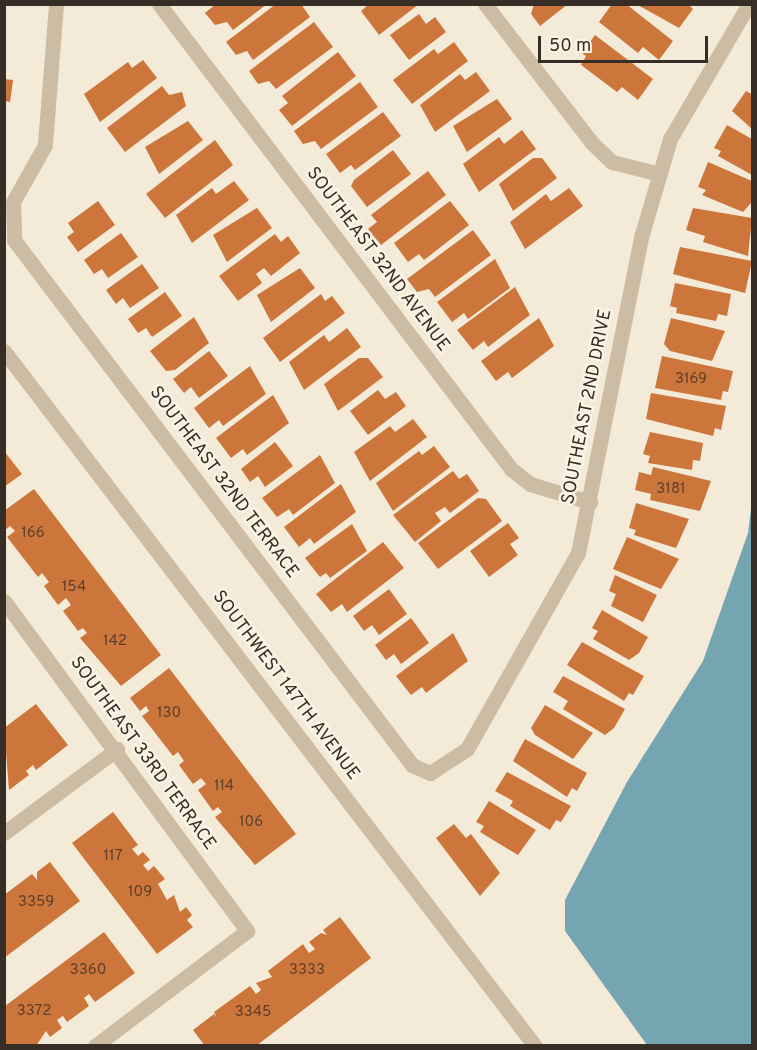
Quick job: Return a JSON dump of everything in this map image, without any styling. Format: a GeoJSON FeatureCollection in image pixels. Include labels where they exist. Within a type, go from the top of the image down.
{"type":"FeatureCollection","features":[{"type":"Feature","properties":{"kind":"street","name":"SOUTHEAST 32ND TERRACE"},"geometry":{"type":"LineString","coordinates":[[56,4],[45,146],[13,202],[11,220],[14,240],[412,765]]}},
{"type":"Feature","properties":{"kind":"street","name":"SOUTHEAST 32ND AVENUE"},"geometry":{"type":"LineString","coordinates":[[159,4],[511,469],[531,484],[590,502]]}},
{"type":"Feature","properties":{"kind":"street"},"geometry":{"type":"LineString","coordinates":[[485,4],[592,143],[612,162],[660,174]]}},
{"type":"Feature","properties":{"kind":"street","name":"SOUTHEAST 2ND DRIVE"},"geometry":{"type":"LineString","coordinates":[[412,765],[430,773],[467,749],[578,554],[642,234],[670,139],[749,4]]}},
{"type":"Feature","properties":{"kind":"street","name":"SOUTHWEST 147TH AVENUE"},"geometry":{"type":"LineString","coordinates":[[4,351],[535,1046]]}},
{"type":"Feature","properties":{"kind":"street","name":"SOUTHEAST 33RD TERRACE"},"geometry":{"type":"LineString","coordinates":[[4,601],[117,749],[247,931],[95,1046]]}},
{"type":"Feature","properties":{"kind":"street"},"geometry":{"type":"LineString","coordinates":[[4,833],[117,749]]}},
{"type":"Feature","properties":{"kind":"water"},"geometry":{"type":"Polygon","coordinates":[[[752,501],[752,1045],[647,1045],[565,931],[565,900],[627,782],[703,661],[748,533],[752,501]]]}},
{"type":"Feature","properties":{"kind":"building"},"geometry":{"type":"Polygon","coordinates":[[[216,4],[267,4],[233,30],[227,22],[215,25],[205,13],[216,4]]]}},
{"type":"Feature","properties":{"kind":"building"},"geometry":{"type":"Polygon","coordinates":[[[276,4],[301,4],[310,17],[253,60],[247,51],[236,55],[226,42],[276,4]]]}},
{"type":"Feature","properties":{"kind":"building"},"geometry":{"type":"Polygon","coordinates":[[[369,4],[419,4],[379,35],[361,11],[369,4]]]}},
{"type":"Feature","properties":{"kind":"building"},"geometry":{"type":"Polygon","coordinates":[[[534,4],[568,4],[540,26],[531,14],[534,4]]]}},
{"type":"Feature","properties":{"kind":"building"},"geometry":{"type":"Polygon","coordinates":[[[612,4],[626,4],[673,41],[659,60],[643,47],[638,53],[599,22],[612,4]]]}},
{"type":"Feature","properties":{"kind":"building"},"geometry":{"type":"Polygon","coordinates":[[[636,4],[688,4],[693,9],[679,28],[636,4]]]}},
{"type":"Feature","properties":{"kind":"building"},"geometry":{"type":"Polygon","coordinates":[[[419,14],[426,24],[435,17],[446,32],[409,60],[390,35],[419,14]]]}},
{"type":"Feature","properties":{"kind":"building"},"geometry":{"type":"Polygon","coordinates":[[[314,22],[333,47],[276,89],[269,81],[258,84],[249,71],[314,22]]]}},
{"type":"Feature","properties":{"kind":"building"},"geometry":{"type":"Polygon","coordinates":[[[595,35],[653,79],[638,100],[622,87],[617,92],[581,65],[586,56],[582,53],[595,35]]]}},
{"type":"Feature","properties":{"kind":"building"},"geometry":{"type":"Polygon","coordinates":[[[454,42],[468,61],[412,104],[393,80],[434,49],[438,54],[454,42]]]}},
{"type":"Feature","properties":{"kind":"building"},"geometry":{"type":"Polygon","coordinates":[[[338,52],[356,76],[292,126],[279,110],[288,103],[282,96],[338,52]]]}},
{"type":"Feature","properties":{"kind":"building"},"geometry":{"type":"Polygon","coordinates":[[[143,60],[157,78],[100,122],[84,94],[128,62],[132,68],[143,60]]]}},
{"type":"Feature","properties":{"kind":"building"},"geometry":{"type":"Polygon","coordinates":[[[476,72],[490,91],[435,132],[420,105],[460,74],[465,80],[476,72]]]}},
{"type":"Feature","properties":{"kind":"building"},"geometry":{"type":"Polygon","coordinates":[[[4,79],[13,80],[10,102],[4,101],[4,79]]]}},
{"type":"Feature","properties":{"kind":"building"},"geometry":{"type":"Polygon","coordinates":[[[360,82],[378,107],[321,149],[315,141],[303,144],[294,131],[360,82]]]}},
{"type":"Feature","properties":{"kind":"building"},"geometry":{"type":"Polygon","coordinates":[[[162,86],[169,95],[182,92],[186,106],[125,152],[107,128],[162,86]]]}},
{"type":"Feature","properties":{"kind":"building"},"geometry":{"type":"Polygon","coordinates":[[[746,91],[752,94],[752,129],[732,111],[746,91]]]}},
{"type":"Feature","properties":{"kind":"building"},"geometry":{"type":"Polygon","coordinates":[[[497,99],[512,119],[467,152],[453,126],[497,99]]]}},
{"type":"Feature","properties":{"kind":"building"},"geometry":{"type":"Polygon","coordinates":[[[383,112],[401,136],[355,170],[351,165],[340,173],[326,154],[383,112]]]}},
{"type":"Feature","properties":{"kind":"building"},"geometry":{"type":"Polygon","coordinates":[[[188,121],[203,140],[159,174],[145,147],[188,121]]]}},
{"type":"Feature","properties":{"kind":"building"},"geometry":{"type":"Polygon","coordinates":[[[727,125],[752,139],[752,175],[718,156],[721,151],[714,148],[727,125]]]}},
{"type":"Feature","properties":{"kind":"building"},"geometry":{"type":"Polygon","coordinates":[[[522,130],[536,149],[479,192],[463,164],[499,137],[504,144],[522,130]]]}},
{"type":"Feature","properties":{"kind":"building"},"geometry":{"type":"Polygon","coordinates":[[[215,140],[233,165],[165,218],[146,194],[215,140]]]}},
{"type":"Feature","properties":{"kind":"building"},"geometry":{"type":"Polygon","coordinates":[[[393,150],[411,174],[367,207],[351,186],[354,180],[393,150]]]}},
{"type":"Feature","properties":{"kind":"building"},"geometry":{"type":"Polygon","coordinates":[[[533,158],[542,158],[557,178],[513,211],[499,184],[533,158]]]}},
{"type":"Feature","properties":{"kind":"building"},"geometry":{"type":"Polygon","coordinates":[[[708,162],[752,181],[752,202],[743,212],[702,195],[706,190],[698,187],[708,162]]]}},
{"type":"Feature","properties":{"kind":"building"},"geometry":{"type":"Polygon","coordinates":[[[428,171],[446,195],[381,245],[368,229],[377,222],[371,215],[428,171]]]}},
{"type":"Feature","properties":{"kind":"building"},"geometry":{"type":"Polygon","coordinates":[[[234,181],[249,200],[192,243],[176,215],[212,188],[216,194],[234,181]]]}},
{"type":"Feature","properties":{"kind":"building"},"geometry":{"type":"Polygon","coordinates":[[[569,188],[583,206],[525,249],[510,222],[546,194],[551,201],[569,188]]]}},
{"type":"Feature","properties":{"kind":"building"},"geometry":{"type":"Polygon","coordinates":[[[98,201],[115,225],[78,252],[67,237],[74,232],[68,223],[98,201]]]}},
{"type":"Feature","properties":{"kind":"building"},"geometry":{"type":"Polygon","coordinates":[[[450,201],[469,225],[424,260],[419,254],[408,262],[394,243],[450,201]]]}},
{"type":"Feature","properties":{"kind":"building"},"geometry":{"type":"Polygon","coordinates":[[[257,208],[272,228],[227,262],[213,235],[257,208]]]}},
{"type":"Feature","properties":{"kind":"building"},"geometry":{"type":"Polygon","coordinates":[[[693,208],[752,218],[748,256],[703,242],[705,236],[686,230],[693,208]]]}},
{"type":"Feature","properties":{"kind":"building"},"geometry":{"type":"Polygon","coordinates":[[[473,230],[491,255],[435,297],[429,289],[417,292],[407,279],[473,230]]]}},
{"type":"Feature","properties":{"kind":"building"},"geometry":{"type":"Polygon","coordinates":[[[121,233],[138,257],[108,278],[102,269],[94,274],[84,260],[121,233]]]}},
{"type":"Feature","properties":{"kind":"building"},"geometry":{"type":"Polygon","coordinates":[[[275,234],[281,242],[288,236],[300,253],[271,276],[264,268],[256,274],[262,283],[238,301],[219,276],[275,234]]]}},
{"type":"Feature","properties":{"kind":"building"},"geometry":{"type":"Polygon","coordinates":[[[680,247],[752,261],[745,293],[673,274],[680,247]]]}},
{"type":"Feature","properties":{"kind":"building"},"geometry":{"type":"Polygon","coordinates":[[[495,259],[510,288],[468,319],[464,313],[452,322],[437,302],[495,259]]]}},
{"type":"Feature","properties":{"kind":"building"},"geometry":{"type":"Polygon","coordinates":[[[142,264],[159,288],[130,308],[123,298],[116,304],[106,290],[142,264]]]}},
{"type":"Feature","properties":{"kind":"building"},"geometry":{"type":"Polygon","coordinates":[[[300,268],[315,288],[271,322],[257,295],[300,268]]]}},
{"type":"Feature","properties":{"kind":"building"},"geometry":{"type":"Polygon","coordinates":[[[675,283],[731,294],[727,316],[718,314],[716,321],[676,313],[677,308],[670,306],[675,283]]]}},
{"type":"Feature","properties":{"kind":"building"},"geometry":{"type":"Polygon","coordinates":[[[515,287],[530,315],[488,347],[484,341],[473,350],[457,330],[515,287]]]}},
{"type":"Feature","properties":{"kind":"building"},"geometry":{"type":"Polygon","coordinates":[[[165,292],[182,316],[152,337],[146,328],[138,333],[128,319],[165,292]]]}},
{"type":"Feature","properties":{"kind":"building"},"geometry":{"type":"Polygon","coordinates":[[[321,294],[325,301],[332,296],[345,313],[280,362],[263,338],[321,294]]]}},
{"type":"Feature","properties":{"kind":"building"},"geometry":{"type":"Polygon","coordinates":[[[194,317],[209,343],[175,370],[166,371],[150,351],[194,317]]]}},
{"type":"Feature","properties":{"kind":"building"},"geometry":{"type":"Polygon","coordinates":[[[539,318],[554,346],[512,378],[508,372],[496,381],[481,361],[539,318]]]}},
{"type":"Feature","properties":{"kind":"building"},"geometry":{"type":"Polygon","coordinates":[[[671,318],[725,331],[712,361],[670,351],[664,344],[671,318]]]}},
{"type":"Feature","properties":{"kind":"building"},"geometry":{"type":"Polygon","coordinates":[[[347,328],[361,347],[304,390],[289,362],[324,335],[329,342],[347,328]]]}},
{"type":"Feature","properties":{"kind":"building"},"geometry":{"type":"Polygon","coordinates":[[[209,351],[228,376],[199,398],[191,387],[184,393],[173,379],[209,351]]]}},
{"type":"Feature","properties":{"kind":"building"},"geometry":{"type":"Polygon","coordinates":[[[662,356],[733,371],[728,392],[723,391],[721,400],[655,388],[662,356]]]}},
{"type":"Feature","properties":{"kind":"building"},"geometry":{"type":"Polygon","coordinates":[[[359,358],[368,358],[383,377],[338,411],[324,384],[359,358]]]}},
{"type":"Feature","properties":{"kind":"building"},"geometry":{"type":"Polygon","coordinates":[[[250,366],[266,394],[223,426],[219,420],[209,428],[194,408],[250,366]]]}},
{"type":"Feature","properties":{"kind":"building"},"geometry":{"type":"Polygon","coordinates":[[[378,390],[385,399],[396,392],[406,406],[368,435],[350,411],[378,390]]]}},
{"type":"Feature","properties":{"kind":"building"},"geometry":{"type":"Polygon","coordinates":[[[651,393],[726,406],[721,430],[715,428],[713,436],[646,419],[651,393]]]}},
{"type":"Feature","properties":{"kind":"building"},"geometry":{"type":"Polygon","coordinates":[[[273,395],[289,423],[247,455],[243,449],[231,458],[216,438],[273,395]]]}},
{"type":"Feature","properties":{"kind":"building"},"geometry":{"type":"Polygon","coordinates":[[[413,419],[427,437],[370,481],[354,452],[390,426],[395,432],[413,419]]]}},
{"type":"Feature","properties":{"kind":"building"},"geometry":{"type":"Polygon","coordinates":[[[650,432],[703,443],[700,461],[693,460],[692,470],[648,463],[650,456],[643,454],[650,432]]]}},
{"type":"Feature","properties":{"kind":"building"},"geometry":{"type":"Polygon","coordinates":[[[275,442],[293,466],[265,487],[258,476],[250,482],[241,469],[275,442]]]}},
{"type":"Feature","properties":{"kind":"building"},"geometry":{"type":"Polygon","coordinates":[[[434,446],[450,467],[393,511],[376,483],[419,451],[422,455],[434,446]]]}},
{"type":"Feature","properties":{"kind":"building"},"geometry":{"type":"Polygon","coordinates":[[[4,451],[22,474],[4,487],[4,451]]]}},
{"type":"Feature","properties":{"kind":"building"},"geometry":{"type":"Polygon","coordinates":[[[320,455],[335,483],[293,515],[289,509],[277,517],[262,498],[320,455]]]}},
{"type":"Feature","properties":{"kind":"building"},"geometry":{"type":"Polygon","coordinates":[[[653,467],[711,481],[700,511],[650,500],[651,494],[635,490],[639,472],[651,475],[653,467]]]}},
{"type":"Feature","properties":{"kind":"building"},"geometry":{"type":"Polygon","coordinates":[[[453,471],[459,479],[467,474],[479,491],[450,513],[445,507],[435,513],[441,521],[415,542],[393,515],[453,471]]]}},
{"type":"Feature","properties":{"kind":"building"},"geometry":{"type":"Polygon","coordinates":[[[341,484],[356,512],[314,544],[310,538],[299,547],[284,527],[341,484]]]}},
{"type":"Feature","properties":{"kind":"building"},"geometry":{"type":"Polygon","coordinates":[[[34,489],[161,655],[121,686],[80,638],[87,633],[83,628],[78,631],[63,611],[71,605],[66,598],[58,605],[44,586],[49,582],[42,573],[38,577],[7,537],[15,531],[10,526],[4,531],[4,511],[34,489]]]}},
{"type":"Feature","properties":{"kind":"building"},"geometry":{"type":"Polygon","coordinates":[[[478,498],[486,499],[502,521],[438,569],[418,543],[478,498]]]}},
{"type":"Feature","properties":{"kind":"building"},"geometry":{"type":"Polygon","coordinates":[[[636,503],[689,519],[676,548],[634,535],[636,530],[629,528],[636,503]]]}},
{"type":"Feature","properties":{"kind":"building"},"geometry":{"type":"Polygon","coordinates":[[[508,523],[519,538],[510,544],[518,555],[489,577],[470,551],[508,523]]]}},
{"type":"Feature","properties":{"kind":"building"},"geometry":{"type":"Polygon","coordinates":[[[352,524],[367,551],[330,578],[326,573],[320,577],[305,558],[352,524]]]}},
{"type":"Feature","properties":{"kind":"building"},"geometry":{"type":"Polygon","coordinates":[[[627,537],[679,559],[661,589],[613,569],[627,537]]]}},
{"type":"Feature","properties":{"kind":"building"},"geometry":{"type":"Polygon","coordinates":[[[383,542],[404,568],[347,612],[342,604],[331,612],[316,594],[383,542]]]}},
{"type":"Feature","properties":{"kind":"building"},"geometry":{"type":"Polygon","coordinates":[[[615,575],[657,595],[643,622],[611,606],[616,594],[609,591],[615,575]]]}},
{"type":"Feature","properties":{"kind":"building"},"geometry":{"type":"Polygon","coordinates":[[[389,589],[407,614],[379,635],[372,625],[364,631],[353,616],[389,589]]]}},
{"type":"Feature","properties":{"kind":"building"},"geometry":{"type":"Polygon","coordinates":[[[602,610],[648,637],[639,653],[629,660],[593,639],[598,631],[592,628],[602,610]]]}},
{"type":"Feature","properties":{"kind":"building"},"geometry":{"type":"Polygon","coordinates":[[[411,618],[429,643],[401,664],[394,654],[386,660],[375,645],[411,618]]]}},
{"type":"Feature","properties":{"kind":"building"},"geometry":{"type":"Polygon","coordinates":[[[453,633],[468,661],[426,693],[422,687],[411,695],[396,676],[453,633]]]}},
{"type":"Feature","properties":{"kind":"building"},"geometry":{"type":"Polygon","coordinates":[[[582,642],[644,676],[633,695],[629,693],[624,701],[567,665],[582,642]]]}},
{"type":"Feature","properties":{"kind":"building"},"geometry":{"type":"Polygon","coordinates":[[[169,668],[296,834],[255,865],[215,817],[222,812],[218,807],[213,811],[198,790],[206,784],[201,778],[193,784],[179,765],[184,761],[178,752],[173,756],[142,716],[149,711],[146,706],[140,711],[130,698],[169,668]]]}},
{"type":"Feature","properties":{"kind":"building"},"geometry":{"type":"Polygon","coordinates":[[[563,676],[625,709],[614,728],[605,735],[563,709],[568,701],[553,692],[563,676]]]}},
{"type":"Feature","properties":{"kind":"building"},"geometry":{"type":"Polygon","coordinates":[[[36,704],[68,745],[36,770],[33,765],[26,771],[29,775],[9,790],[4,728],[36,704]]]}},
{"type":"Feature","properties":{"kind":"building"},"geometry":{"type":"Polygon","coordinates":[[[545,705],[593,733],[573,759],[535,735],[531,728],[545,705]]]}},
{"type":"Feature","properties":{"kind":"building"},"geometry":{"type":"Polygon","coordinates":[[[525,739],[587,773],[577,791],[572,788],[567,797],[513,761],[525,739]]]}},
{"type":"Feature","properties":{"kind":"building"},"geometry":{"type":"Polygon","coordinates":[[[507,772],[571,806],[561,822],[556,820],[550,830],[510,806],[513,801],[495,791],[507,772]]]}},
{"type":"Feature","properties":{"kind":"building"},"geometry":{"type":"Polygon","coordinates":[[[489,801],[536,830],[518,855],[480,832],[484,826],[476,822],[489,801]]]}},
{"type":"Feature","properties":{"kind":"building"},"geometry":{"type":"Polygon","coordinates":[[[113,812],[138,845],[132,849],[138,856],[143,852],[150,860],[143,865],[148,871],[154,866],[165,879],[158,884],[167,900],[174,895],[180,912],[186,907],[192,915],[187,920],[193,927],[157,954],[72,843],[113,812]]]}},
{"type":"Feature","properties":{"kind":"building"},"geometry":{"type":"Polygon","coordinates":[[[454,824],[466,838],[471,834],[500,873],[480,896],[436,838],[454,824]]]}},
{"type":"Feature","properties":{"kind":"building"},"geometry":{"type":"Polygon","coordinates":[[[50,862],[80,901],[4,958],[4,895],[32,874],[37,880],[37,872],[50,862]]]}},
{"type":"Feature","properties":{"kind":"building"},"geometry":{"type":"Polygon","coordinates":[[[340,917],[371,958],[256,1046],[205,1046],[193,1030],[214,1014],[217,1018],[214,1012],[250,986],[256,994],[261,990],[256,983],[272,977],[268,971],[303,944],[309,953],[315,949],[309,942],[321,933],[327,935],[323,930],[340,917]]]}},
{"type":"Feature","properties":{"kind":"building"},"geometry":{"type":"Polygon","coordinates":[[[104,932],[135,973],[95,1002],[89,994],[84,998],[89,1006],[67,1022],[63,1016],[57,1020],[62,1028],[50,1037],[46,1031],[36,1046],[5,1046],[5,1006],[104,932]]]}}]}
